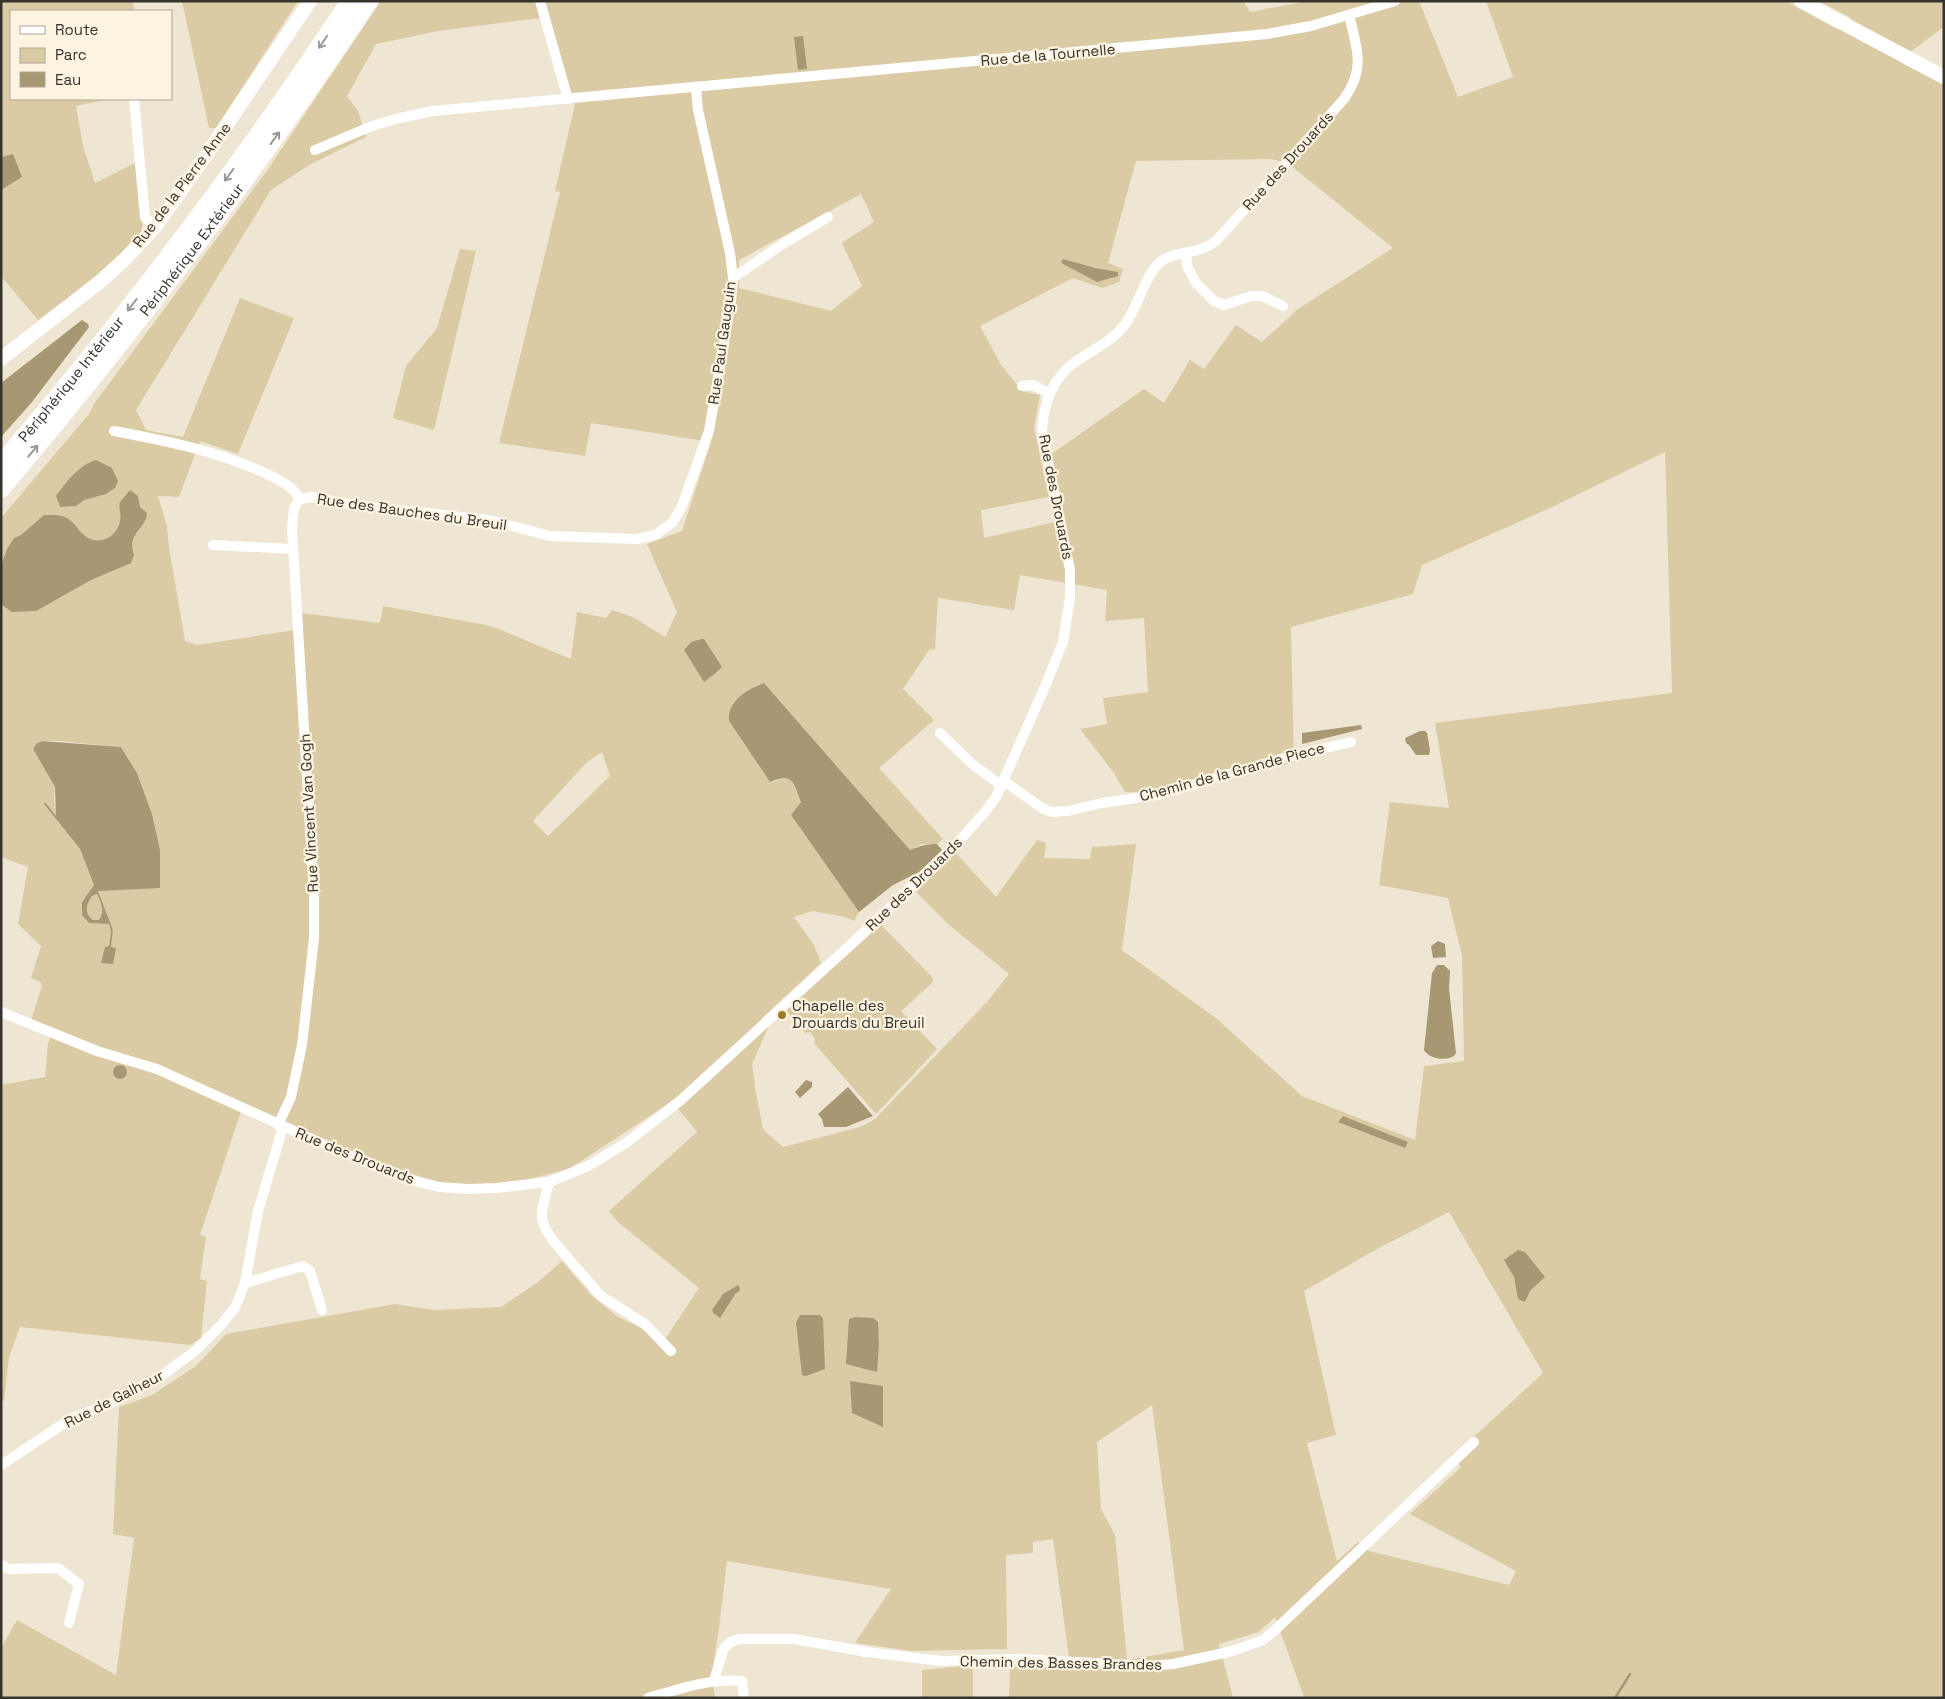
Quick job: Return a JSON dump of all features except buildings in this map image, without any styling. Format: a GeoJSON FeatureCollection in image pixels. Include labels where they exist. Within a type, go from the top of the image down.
{"type":"FeatureCollection","features":[{"type":"Feature","properties":{"kind":"highway","name":"Périphérique Intérieur"},"geometry":{"type":"LineString","coordinates":[[1,464],[112,330],[170,255],[268,121],[350,1]]}},
{"type":"Feature","properties":{"kind":"highway","name":"Périphérique Extérieur"},"geometry":{"type":"LineString","coordinates":[[1,488],[108,360],[192,252],[282,128],[369,1]]}},
{"type":"Feature","properties":{"kind":"street","name":"Rue de la Pierre Anne"},"geometry":{"type":"LineString","coordinates":[[1,359],[107,275],[155,227],[310,1]]}},
{"type":"Feature","properties":{"kind":"street"},"geometry":{"type":"LineString","coordinates":[[540,1],[568,99]]}},
{"type":"Feature","properties":{"kind":"street","name":"Rue de la Tournelle"},"geometry":{"type":"LineString","coordinates":[[315,150],[372,126],[433,111],[1267,34],[1312,26],[1395,1]]}},
{"type":"Feature","properties":{"kind":"street"},"geometry":{"type":"LineString","coordinates":[[1801,1],[1944,77]]}},
{"type":"Feature","properties":{"kind":"street","name":"Rue des Drouards"},"geometry":{"type":"LineString","coordinates":[[1,1012],[97,1051],[157,1069],[281,1126],[386,1171],[432,1185],[496,1188],[549,1182],[588,1166],[626,1143],[680,1100],[843,952],[950,851],[985,812],[1003,783],[1063,642],[1070,598],[1070,570],[1042,432],[1044,410],[1050,394],[1065,371],[1075,362],[1108,341],[1123,327],[1136,307],[1148,277],[1158,264],[1164,259],[1204,249],[1216,241],[1344,99],[1354,85],[1358,69],[1357,49],[1349,15]]}},
{"type":"Feature","properties":{"kind":"street","name":"Rue Paul Gauguin"},"geometry":{"type":"LineString","coordinates":[[664,530],[673,522],[682,506],[709,431],[731,301],[733,278],[730,253],[698,110],[696,88]]}},
{"type":"Feature","properties":{"kind":"street"},"geometry":{"type":"LineString","coordinates":[[134,100],[146,217],[155,227]]}},
{"type":"Feature","properties":{"kind":"street"},"geometry":{"type":"LineString","coordinates":[[733,278],[781,245],[828,217]]}},
{"type":"Feature","properties":{"kind":"street"},"geometry":{"type":"LineString","coordinates":[[1186,253],[1187,266],[1196,283],[1214,301],[1224,305],[1251,296],[1262,296],[1283,306]]}},
{"type":"Feature","properties":{"kind":"street"},"geometry":{"type":"LineString","coordinates":[[1022,386],[1033,385],[1050,394]]}},
{"type":"Feature","properties":{"kind":"street","name":"Rue des Bauches du Breuil"},"geometry":{"type":"LineString","coordinates":[[114,431],[197,448],[240,463],[290,486],[300,499],[312,497],[355,505],[489,520],[550,536],[637,539],[655,535],[664,530]]}},
{"type":"Feature","properties":{"kind":"street","name":"Rue Vincent Van Gogh"},"geometry":{"type":"LineString","coordinates":[[281,1126],[291,1096],[301,1054],[314,938],[313,874],[293,550],[292,518],[294,508],[300,499]]}},
{"type":"Feature","properties":{"kind":"street"},"geometry":{"type":"LineString","coordinates":[[214,545],[293,550]]}},
{"type":"Feature","properties":{"kind":"street","name":"Chemin de la Grande Piece"},"geometry":{"type":"LineString","coordinates":[[940,733],[971,763],[1042,808],[1052,812],[1068,811],[1102,803],[1158,795],[1288,756],[1351,742]]}},
{"type":"Feature","properties":{"kind":"street","name":"Rue de Galheur"},"geometry":{"type":"LineString","coordinates":[[1,1465],[69,1420],[111,1403],[157,1379],[195,1351],[235,1308],[245,1283],[258,1211],[281,1126]]}},
{"type":"Feature","properties":{"kind":"street"},"geometry":{"type":"LineString","coordinates":[[549,1182],[542,1210],[542,1220],[554,1242],[601,1296],[645,1324],[671,1351]]}},
{"type":"Feature","properties":{"kind":"street"},"geometry":{"type":"LineString","coordinates":[[245,1283],[303,1266],[310,1271],[322,1310]]}},
{"type":"Feature","properties":{"kind":"street","name":"Chemin des Basses Brandes"},"geometry":{"type":"LineString","coordinates":[[714,1681],[723,1650],[730,1643],[739,1639],[794,1639],[867,1652],[941,1661],[1021,1659],[1149,1666],[1173,1664],[1249,1646],[1263,1640],[1275,1630],[1474,1442]]}},
{"type":"Feature","properties":{"kind":"street"},"geometry":{"type":"LineString","coordinates":[[1,1565],[9,1569],[58,1568],[79,1584],[69,1622]]}},
{"type":"Feature","properties":{"kind":"street"},"geometry":{"type":"LineString","coordinates":[[648,1698],[695,1684],[714,1681],[742,1681],[744,1698]]}},
{"type":"Feature","properties":{"kind":"green space"},"geometry":{"type":"Polygon","coordinates":[[[1,1],[133,1],[134,10],[10,10],[10,100],[104,100],[76,106],[83,146],[95,183],[135,163],[141,209],[141,232],[124,253],[110,265],[38,320],[1,276],[1,1]]]}},
{"type":"Feature","properties":{"kind":"green space"},"geometry":{"type":"Polygon","coordinates":[[[182,1],[298,1],[216,128],[209,128],[182,1]]]}},
{"type":"Feature","properties":{"kind":"green space"},"geometry":{"type":"Polygon","coordinates":[[[381,1],[1243,1],[1250,12],[1308,1],[1419,1],[1458,97],[1513,77],[1486,1],[1786,1],[1837,29],[1851,18],[1819,1],[1944,1],[1944,27],[1898,61],[1944,85],[1944,1698],[1300,1698],[1304,1697],[1275,1617],[1259,1632],[1219,1644],[1233,1698],[1009,1698],[1010,1667],[1070,1666],[1053,1539],[1033,1542],[1033,1553],[1006,1555],[1007,1649],[912,1651],[855,1643],[891,1589],[727,1561],[712,1673],[715,1698],[1,1698],[1,1648],[17,1620],[116,1675],[134,1538],[113,1534],[119,1407],[152,1395],[196,1366],[226,1334],[395,1304],[434,1310],[501,1307],[538,1282],[562,1261],[592,1296],[618,1317],[647,1331],[662,1344],[699,1288],[618,1222],[609,1211],[697,1132],[671,1102],[569,1169],[525,1180],[476,1186],[446,1184],[391,1168],[243,1105],[200,1235],[206,1237],[200,1279],[207,1281],[201,1338],[190,1345],[20,1327],[9,1357],[4,1401],[1,1400],[1,1085],[45,1077],[48,1044],[53,1028],[31,1020],[42,986],[40,982],[31,978],[41,946],[18,924],[28,867],[1,857],[1,518],[89,414],[96,401],[266,172],[381,1]],[[548,17],[438,31],[376,44],[347,96],[358,111],[366,137],[311,164],[271,190],[136,410],[146,430],[183,437],[240,298],[294,318],[238,454],[200,441],[179,497],[158,496],[167,526],[185,641],[197,645],[295,630],[294,612],[380,623],[383,606],[491,626],[571,659],[577,612],[606,618],[612,610],[633,617],[665,637],[677,612],[647,544],[682,531],[711,442],[591,423],[585,456],[499,443],[560,192],[555,191],[575,104],[567,88],[548,17]],[[1272,159],[1136,161],[1108,263],[1123,269],[1119,282],[1102,288],[1073,278],[980,326],[1001,365],[1022,391],[1040,395],[1034,428],[1049,497],[981,510],[984,538],[1064,520],[1050,455],[1144,389],[1164,403],[1190,360],[1204,369],[1236,325],[1262,342],[1298,309],[1393,248],[1290,165],[1272,159]],[[861,194],[739,260],[739,288],[831,311],[862,286],[842,243],[874,222],[861,194]],[[1665,452],[1550,508],[1422,565],[1413,594],[1291,627],[1294,762],[1138,804],[1139,792],[1125,792],[1114,773],[1080,729],[1107,724],[1103,698],[1148,692],[1144,618],[1105,621],[1107,590],[1020,575],[1014,610],[938,598],[935,649],[929,650],[903,689],[934,720],[879,768],[943,839],[937,844],[922,844],[910,850],[764,683],[751,689],[734,701],[731,706],[729,721],[770,782],[788,778],[792,781],[801,802],[791,815],[859,912],[854,921],[845,917],[812,911],[794,917],[814,945],[821,963],[761,1019],[768,1028],[752,1064],[763,1129],[783,1147],[860,1127],[875,1119],[986,1003],[1009,974],[948,924],[916,892],[956,853],[996,897],[1037,840],[1046,843],[1044,858],[1090,859],[1092,847],[1136,844],[1122,950],[1217,1019],[1302,1096],[1415,1140],[1424,1066],[1464,1061],[1462,956],[1448,898],[1379,885],[1390,802],[1449,808],[1435,723],[1672,693],[1665,452]],[[701,639],[691,642],[685,648],[716,673],[722,667],[701,639]],[[39,741],[33,749],[55,787],[54,799],[57,818],[44,804],[80,849],[94,885],[82,902],[89,923],[109,924],[111,932],[109,947],[111,947],[113,930],[98,891],[156,832],[152,814],[137,773],[121,747],[39,741]],[[602,752],[587,762],[533,821],[548,836],[610,776],[602,752]],[[1449,1212],[1377,1249],[1304,1291],[1336,1435],[1307,1443],[1337,1561],[1358,1542],[1369,1551],[1509,1585],[1516,1571],[1410,1514],[1461,1467],[1452,1457],[1543,1373],[1449,1212]],[[740,1288],[712,1311],[717,1317],[727,1306],[740,1288]],[[1152,1405],[1097,1442],[1101,1509],[1115,1535],[1127,1660],[1184,1650],[1152,1405]]]}},
{"type":"Feature","properties":{"kind":"green space"},"geometry":{"type":"Polygon","coordinates":[[[460,249],[476,251],[434,430],[393,418],[406,366],[437,328],[460,249]]]}},
{"type":"Feature","properties":{"kind":"green space"},"geometry":{"type":"Polygon","coordinates":[[[97,894],[102,913],[100,920],[93,920],[88,915],[87,906],[92,896],[97,894]]]}},
{"type":"Feature","properties":{"kind":"green space"},"geometry":{"type":"Polygon","coordinates":[[[881,925],[933,978],[932,983],[901,1011],[937,1049],[876,1114],[814,1043],[815,1039],[810,1032],[805,1033],[786,1010],[881,925]]]}},
{"type":"Feature","properties":{"kind":"green space"},"geometry":{"type":"Polygon","coordinates":[[[973,1665],[973,1698],[922,1698],[922,1670],[973,1665]]]}},
{"type":"Feature","properties":{"kind":"water"},"geometry":{"type":"Polygon","coordinates":[[[803,36],[807,69],[798,70],[794,37],[803,36]]]}},
{"type":"Feature","properties":{"kind":"water"},"geometry":{"type":"Polygon","coordinates":[[[13,154],[22,177],[1,190],[1,157],[13,154]]]}},
{"type":"Feature","properties":{"kind":"water"},"geometry":{"type":"Polygon","coordinates":[[[1063,259],[1118,272],[1118,276],[1097,282],[1063,264],[1061,262],[1063,259]]]}},
{"type":"Feature","properties":{"kind":"water"},"geometry":{"type":"Polygon","coordinates":[[[82,320],[89,327],[32,402],[1,437],[1,383],[82,320]]]}},
{"type":"Feature","properties":{"kind":"water"},"geometry":{"type":"Polygon","coordinates":[[[96,460],[112,468],[118,481],[115,488],[106,494],[84,500],[76,506],[60,507],[56,496],[64,485],[84,466],[96,460]]]}},
{"type":"Feature","properties":{"kind":"water"},"geometry":{"type":"Polygon","coordinates":[[[130,490],[138,496],[140,507],[147,513],[146,519],[134,537],[132,548],[134,555],[131,563],[91,580],[36,611],[12,612],[2,605],[1,566],[7,549],[14,538],[21,535],[44,515],[53,515],[67,518],[89,539],[106,539],[118,527],[120,502],[130,490]]]}},
{"type":"Feature","properties":{"kind":"water"},"geometry":{"type":"Polygon","coordinates":[[[704,639],[722,667],[704,682],[684,650],[691,642],[704,639]]]}},
{"type":"Feature","properties":{"kind":"water"},"geometry":{"type":"Polygon","coordinates":[[[764,683],[910,850],[930,844],[937,844],[942,850],[919,872],[893,885],[859,912],[791,815],[801,802],[792,781],[784,778],[770,782],[729,721],[731,707],[739,697],[764,683]]]}},
{"type":"Feature","properties":{"kind":"water"},"geometry":{"type":"Polygon","coordinates":[[[1361,725],[1362,729],[1302,744],[1302,733],[1361,725]]]}},
{"type":"Feature","properties":{"kind":"water"},"geometry":{"type":"Polygon","coordinates":[[[1420,731],[1427,733],[1429,755],[1416,755],[1406,743],[1405,738],[1420,731]]]}},
{"type":"Feature","properties":{"kind":"water"},"geometry":{"type":"Polygon","coordinates":[[[42,741],[121,747],[137,773],[152,814],[160,850],[160,888],[98,891],[113,930],[111,947],[116,948],[113,964],[101,963],[105,947],[109,946],[111,932],[109,924],[89,923],[82,915],[82,902],[94,885],[80,849],[44,804],[45,802],[56,816],[55,787],[33,749],[37,743],[42,741]],[[97,894],[92,896],[87,906],[88,915],[93,920],[99,920],[102,914],[102,907],[97,894]]]}},
{"type":"Feature","properties":{"kind":"water"},"geometry":{"type":"Polygon","coordinates":[[[1438,941],[1445,944],[1446,957],[1433,958],[1431,946],[1438,941]]]}},
{"type":"Feature","properties":{"kind":"water"},"geometry":{"type":"Polygon","coordinates":[[[1437,965],[1444,965],[1450,971],[1449,988],[1456,1053],[1445,1059],[1430,1056],[1424,1050],[1432,973],[1437,965]]]}},
{"type":"Feature","properties":{"kind":"water"},"geometry":{"type":"Polygon","coordinates":[[[117,1065],[123,1065],[127,1072],[123,1079],[117,1079],[113,1075],[113,1069],[117,1065]]]}},
{"type":"Feature","properties":{"kind":"water"},"geometry":{"type":"Polygon","coordinates":[[[806,1080],[812,1082],[812,1087],[800,1098],[795,1092],[806,1080]]]}},
{"type":"Feature","properties":{"kind":"water"},"geometry":{"type":"Polygon","coordinates":[[[848,1087],[873,1116],[846,1127],[824,1127],[822,1119],[818,1114],[848,1087]]]}},
{"type":"Feature","properties":{"kind":"water"},"geometry":{"type":"Polygon","coordinates":[[[1343,1116],[1408,1142],[1405,1148],[1338,1122],[1343,1116]]]}},
{"type":"Feature","properties":{"kind":"water"},"geometry":{"type":"Polygon","coordinates":[[[1518,1250],[1525,1252],[1545,1277],[1530,1291],[1525,1302],[1518,1299],[1514,1277],[1504,1260],[1518,1250]]]}},
{"type":"Feature","properties":{"kind":"water"},"geometry":{"type":"Polygon","coordinates":[[[738,1285],[740,1288],[739,1292],[736,1293],[720,1318],[712,1310],[723,1294],[738,1285]]]}},
{"type":"Feature","properties":{"kind":"water"},"geometry":{"type":"Polygon","coordinates":[[[800,1315],[820,1315],[823,1318],[825,1369],[806,1376],[802,1375],[796,1323],[800,1315]]]}},
{"type":"Feature","properties":{"kind":"water"},"geometry":{"type":"Polygon","coordinates":[[[855,1317],[873,1318],[878,1322],[877,1372],[846,1364],[849,1319],[855,1317]]]}},
{"type":"Feature","properties":{"kind":"water"},"geometry":{"type":"Polygon","coordinates":[[[850,1381],[883,1386],[883,1427],[852,1413],[850,1381]]]}},
{"type":"Feature","properties":{"kind":"waterway"},"geometry":{"type":"LineString","coordinates":[[1615,1698],[1630,1674]]}},
{"type":"Feature","properties":{"kind":"place","name":"Chapelle des Drouards du Breuil"},"geometry":{"type":"Point","coordinates":[782,1015]}}]}
